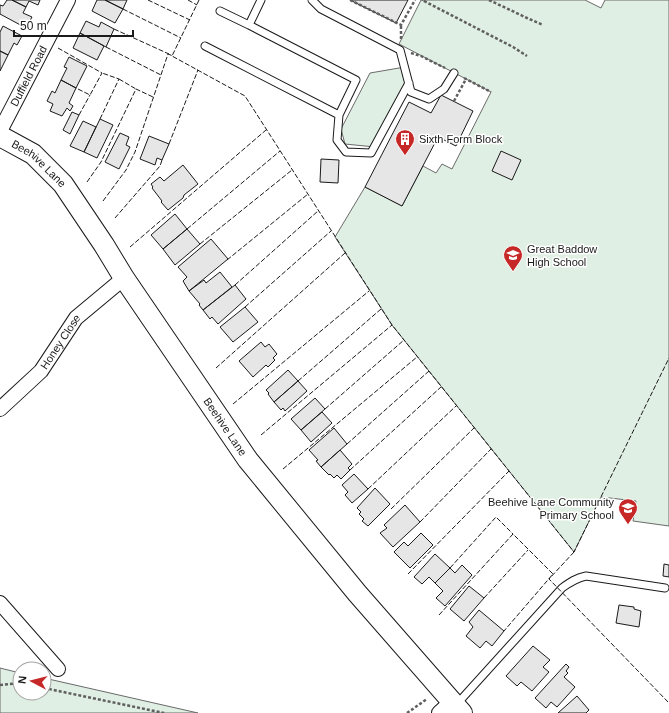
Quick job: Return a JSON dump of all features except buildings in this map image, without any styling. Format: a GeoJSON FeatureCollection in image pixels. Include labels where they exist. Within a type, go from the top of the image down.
{"type":"FeatureCollection","features":[{"type":"Feature","properties":{"kind":"main road","name":"Beehive Lane"},"geometry":{"type":"LineString","coordinates":[[0,136],[33,154],[63,184],[124,278],[248,460],[450,704]]}},
{"type":"Feature","properties":{"kind":"street","name":"Duffield Road"},"geometry":{"type":"LineString","coordinates":[[0,131],[68,0]]}},
{"type":"Feature","properties":{"kind":"street","name":"Honey Close"},"geometry":{"type":"LineString","coordinates":[[0,409],[41,371],[76,318],[124,278]]}},
{"type":"Feature","properties":{"kind":"street"},"geometry":{"type":"LineString","coordinates":[[0,603],[58,669]]}},
{"type":"Feature","properties":{"kind":"lane"},"geometry":{"type":"LineString","coordinates":[[249,25],[261,0]]}},
{"type":"Feature","properties":{"kind":"lane"},"geometry":{"type":"LineString","coordinates":[[312,0],[321,9],[400,50],[411,92],[429,99],[444,90],[454,73]]}},
{"type":"Feature","properties":{"kind":"lane"},"geometry":{"type":"LineString","coordinates":[[220,11],[356,80],[339,115],[337,140],[346,152],[371,153],[409,83]]}},
{"type":"Feature","properties":{"kind":"lane"},"geometry":{"type":"LineString","coordinates":[[205,46],[339,115]]}},
{"type":"Feature","properties":{"kind":"lane"},"geometry":{"type":"LineString","coordinates":[[450,704],[562,588],[577,578],[586,576],[666,588]]}},
{"type":"Feature","properties":{"kind":"path"},"geometry":{"type":"LineString","coordinates":[[350,0],[401,25],[415,0]]}},
{"type":"Feature","properties":{"kind":"path"},"geometry":{"type":"LineString","coordinates":[[424,0],[513,47],[527,56]]}},
{"type":"Feature","properties":{"kind":"path"},"geometry":{"type":"LineString","coordinates":[[489,0],[543,25]]}},
{"type":"Feature","properties":{"kind":"path"},"geometry":{"type":"LineString","coordinates":[[454,101],[466,79]]}},
{"type":"Feature","properties":{"kind":"path"},"geometry":{"type":"LineString","coordinates":[[0,685],[12,683]]}},
{"type":"Feature","properties":{"kind":"path"},"geometry":{"type":"LineString","coordinates":[[52,690],[164,713]]}},
{"type":"Feature","properties":{"kind":"path"},"geometry":{"type":"LineString","coordinates":[[407,713],[450,704]]}},
{"type":"Feature","properties":{"kind":"green space","name":"Great Baddow High School"},"geometry":{"type":"Polygon","coordinates":[[[421,0],[585,0],[601,8],[605,0],[669,0],[669,526],[633,521],[636,501],[601,497],[574,552],[392,325],[335,237],[365,187],[402,206],[423,166],[436,173],[442,164],[452,169],[491,92],[399,44],[421,0]]]}},
{"type":"Feature","properties":{"kind":"green space"},"geometry":{"type":"Polygon","coordinates":[[[405,67],[409,83],[375,147],[345,144],[341,129],[370,73],[405,67]]]}},
{"type":"Feature","properties":{"kind":"green space"},"geometry":{"type":"Polygon","coordinates":[[[0,668],[12,671],[12,701],[52,701],[52,680],[198,713],[0,713],[0,668]]]}},
{"type":"Feature","properties":{"kind":"fence"},"geometry":{"type":"LineString","coordinates":[[148,0],[190,20]]}},
{"type":"Feature","properties":{"kind":"fence"},"geometry":{"type":"LineString","coordinates":[[188,0],[197,5]]}},
{"type":"Feature","properties":{"kind":"fence"},"geometry":{"type":"LineString","coordinates":[[199,0],[172,56],[245,96],[392,325],[574,552],[669,358]]}},
{"type":"Feature","properties":{"kind":"fence"},"geometry":{"type":"LineString","coordinates":[[123,9],[181,38]]}},
{"type":"Feature","properties":{"kind":"fence"},"geometry":{"type":"LineString","coordinates":[[114,29],[169,54]]}},
{"type":"Feature","properties":{"kind":"fence"},"geometry":{"type":"LineString","coordinates":[[106,47],[161,75]]}},
{"type":"Feature","properties":{"kind":"fence"},"geometry":{"type":"LineString","coordinates":[[58,48],[102,73],[90,95],[76,88]]}},
{"type":"Feature","properties":{"kind":"fence"},"geometry":{"type":"LineString","coordinates":[[103,201],[126,170],[135,152],[168,54],[173,56]]}},
{"type":"Feature","properties":{"kind":"fence"},"geometry":{"type":"LineString","coordinates":[[169,144],[197,70]]}},
{"type":"Feature","properties":{"kind":"fence"},"geometry":{"type":"LineString","coordinates":[[100,119],[119,79],[102,73]]}},
{"type":"Feature","properties":{"kind":"fence"},"geometry":{"type":"LineString","coordinates":[[119,79],[136,89]]}},
{"type":"Feature","properties":{"kind":"fence"},"geometry":{"type":"LineString","coordinates":[[87,182],[101,162],[136,89],[153,97]]}},
{"type":"Feature","properties":{"kind":"fence"},"geometry":{"type":"LineString","coordinates":[[79,115],[90,95]]}},
{"type":"Feature","properties":{"kind":"fence"},"geometry":{"type":"LineString","coordinates":[[130,247],[266,130]]}},
{"type":"Feature","properties":{"kind":"fence"},"geometry":{"type":"LineString","coordinates":[[187,229],[280,151]]}},
{"type":"Feature","properties":{"kind":"fence"},"geometry":{"type":"LineString","coordinates":[[115,218],[160,166],[162,160]]}},
{"type":"Feature","properties":{"kind":"fence"},"geometry":{"type":"LineString","coordinates":[[200,244],[292,170]]}},
{"type":"Feature","properties":{"kind":"fence"},"geometry":{"type":"LineString","coordinates":[[227,260],[308,194]]}},
{"type":"Feature","properties":{"kind":"fence"},"geometry":{"type":"LineString","coordinates":[[235,285],[318,211]]}},
{"type":"Feature","properties":{"kind":"fence"},"geometry":{"type":"LineString","coordinates":[[245,307],[331,231]]}},
{"type":"Feature","properties":{"kind":"fence"},"geometry":{"type":"LineString","coordinates":[[216,368],[345,253]]}},
{"type":"Feature","properties":{"kind":"fence"},"geometry":{"type":"LineString","coordinates":[[233,404],[369,291]]}},
{"type":"Feature","properties":{"kind":"fence"},"geometry":{"type":"LineString","coordinates":[[298,381],[381,309]]}},
{"type":"Feature","properties":{"kind":"fence"},"geometry":{"type":"LineString","coordinates":[[261,435],[392,325]]}},
{"type":"Feature","properties":{"kind":"fence"},"geometry":{"type":"LineString","coordinates":[[325,409],[404,340]]}},
{"type":"Feature","properties":{"kind":"fence"},"geometry":{"type":"LineString","coordinates":[[283,469],[417,357]]}},
{"type":"Feature","properties":{"kind":"fence"},"geometry":{"type":"LineString","coordinates":[[347,444],[429,371]]}},
{"type":"Feature","properties":{"kind":"fence"},"geometry":{"type":"LineString","coordinates":[[350,470],[441,387]]}},
{"type":"Feature","properties":{"kind":"fence"},"geometry":{"type":"LineString","coordinates":[[368,489],[456,406]]}},
{"type":"Feature","properties":{"kind":"fence"},"geometry":{"type":"LineString","coordinates":[[391,509],[474,428]]}},
{"type":"Feature","properties":{"kind":"fence"},"geometry":{"type":"LineString","coordinates":[[420,522],[491,449]]}},
{"type":"Feature","properties":{"kind":"fence"},"geometry":{"type":"LineString","coordinates":[[408,574],[509,471]]}},
{"type":"Feature","properties":{"kind":"fence"},"geometry":{"type":"LineString","coordinates":[[450,568],[496,517],[513,534]]}},
{"type":"Feature","properties":{"kind":"fence"},"geometry":{"type":"LineString","coordinates":[[439,615],[513,534],[553,574],[504,631]]}},
{"type":"Feature","properties":{"kind":"fence"},"geometry":{"type":"LineString","coordinates":[[484,598],[528,550]]}},
{"type":"Feature","properties":{"kind":"fence"},"geometry":{"type":"LineString","coordinates":[[574,552],[549,579],[669,703]]}},
{"type":"Feature","properties":{"kind":"place","name":"Sixth Form Block"},"geometry":{"type":"Point","coordinates":[405,156]}},
{"type":"Feature","properties":{"kind":"place","name":"Great Baddow High School"},"geometry":{"type":"Point","coordinates":[513,272]}},
{"type":"Feature","properties":{"kind":"place","name":"Beehive Lane Community Primary School"},"geometry":{"type":"Point","coordinates":[628,525]}}]}
